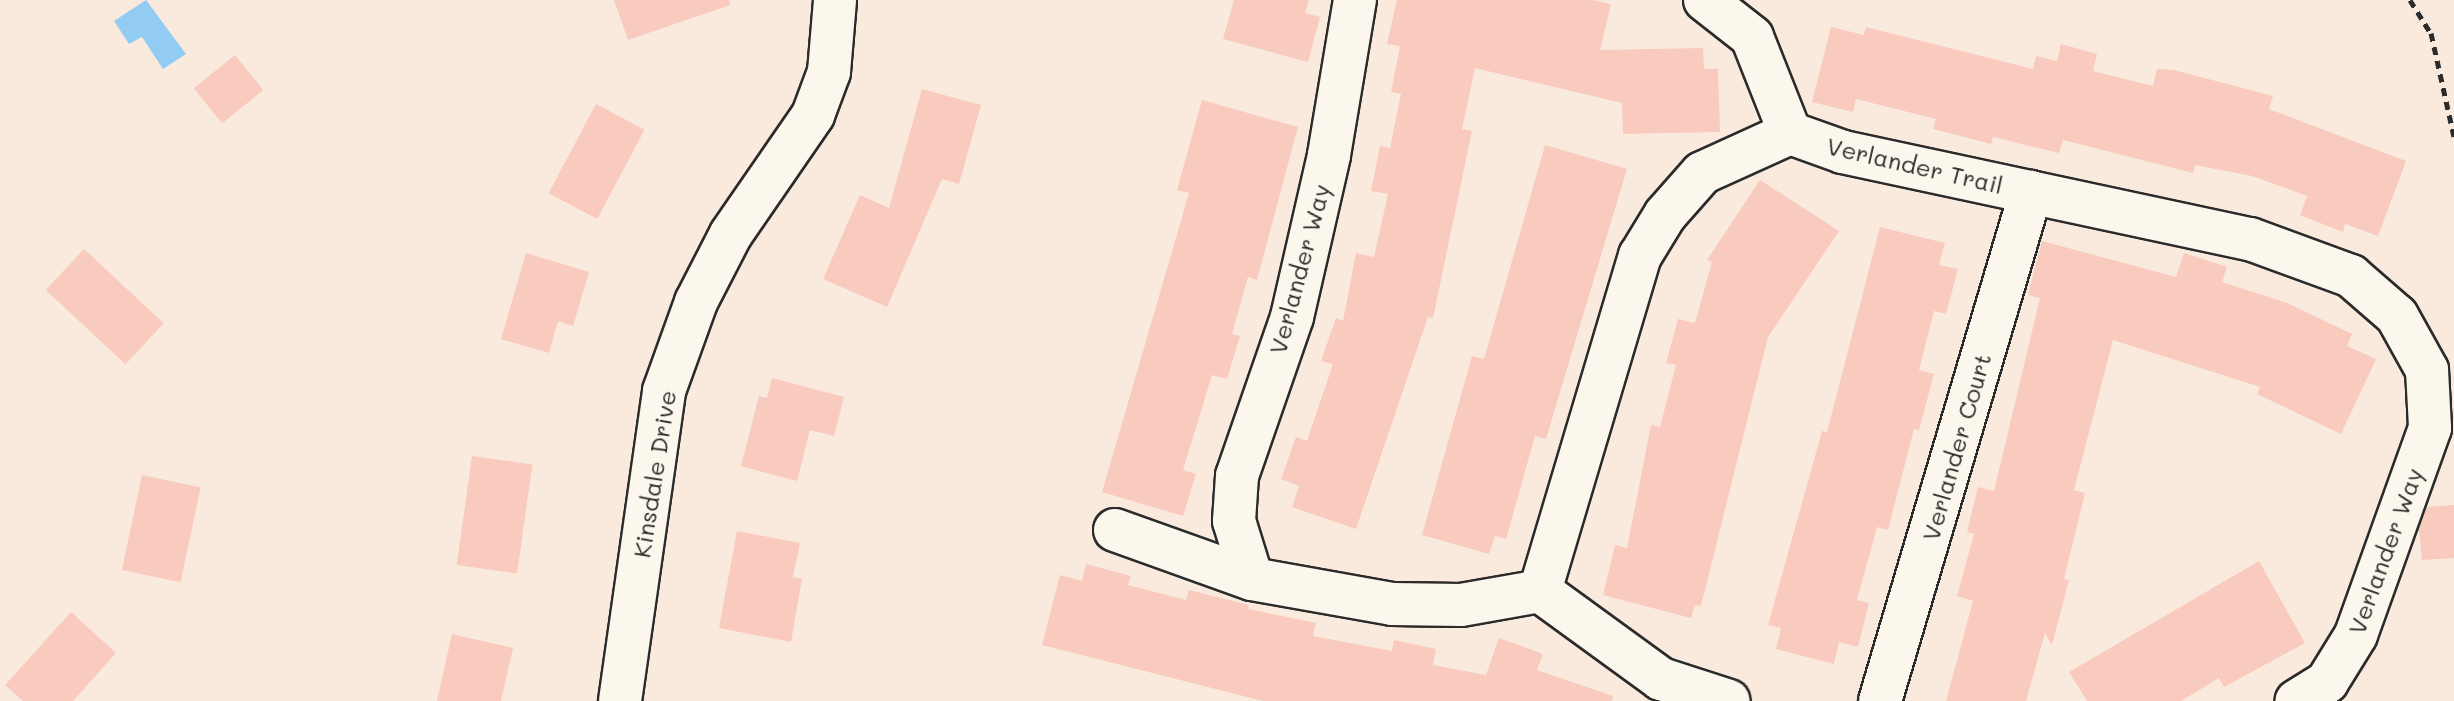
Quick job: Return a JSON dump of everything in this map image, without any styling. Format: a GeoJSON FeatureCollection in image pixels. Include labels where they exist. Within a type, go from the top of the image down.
{"type":"FeatureCollection","features":[{"type":"Feature","properties":{"kind":"street","name":"Kinsdale Drive"},"geometry":{"type":"LineString","coordinates":[[620,701],[664,391],[696,302],[731,234],[813,115],[829,72],[835,0]]}},
{"type":"Feature","properties":{"kind":"street","name":"Verlander Way"},"geometry":{"type":"LineString","coordinates":[[1252,579],[1234,521],[1237,476],[1292,317],[1329,155],[1355,0]]}},
{"type":"Feature","properties":{"kind":"street"},"geometry":{"type":"LineString","coordinates":[[1540,591],[1640,256],[1665,215],[1702,173],[1790,133],[1752,37],[1705,0]]}},
{"type":"Feature","properties":{"kind":"street","name":"Verlander Trail"},"geometry":{"type":"LineString","coordinates":[[1790,133],[1843,152],[2250,239],[2351,276],[2397,316],[2427,370],[2442,427]]}},
{"type":"Feature","properties":{"kind":"street","name":"Verlander Court"},"geometry":{"type":"LineString","coordinates":[[1880,701],[2031,192]]}},
{"type":"Feature","properties":{"kind":"street","name":"Verlander Way"},"geometry":{"type":"LineString","coordinates":[[2297,701],[2327,682],[2356,635],[2442,427]]}},
{"type":"Feature","properties":{"kind":"street"},"geometry":{"type":"LineString","coordinates":[[1115,530],[1252,579],[1392,604],[1461,605],[1540,591],[1661,679],[1729,701]]}},
{"type":"Feature","properties":{"kind":"path"},"geometry":{"type":"LineString","coordinates":[[2410,0],[2431,33],[2454,137]]}},
{"type":"Feature","properties":{"kind":"water"},"geometry":{"type":"Polygon","coordinates":[[[146,0],[186,54],[163,69],[142,37],[129,44],[114,21],[146,0]]]}},
{"type":"Feature","properties":{"kind":"building"},"geometry":{"type":"Polygon","coordinates":[[[614,0],[729,0],[730,5],[628,40],[614,0]]]}},
{"type":"Feature","properties":{"kind":"building"},"geometry":{"type":"Polygon","coordinates":[[[1234,0],[1309,0],[1305,13],[1320,17],[1308,62],[1223,39],[1234,0]]]}},
{"type":"Feature","properties":{"kind":"building"},"geometry":{"type":"Polygon","coordinates":[[[1397,0],[1592,0],[1611,4],[1600,50],[1703,48],[1704,69],[1718,69],[1720,132],[1623,134],[1622,103],[1475,68],[1462,129],[1472,131],[1433,318],[1428,317],[1356,529],[1292,507],[1299,486],[1281,479],[1296,437],[1307,441],[1333,364],[1321,361],[1336,318],[1343,321],[1356,253],[1374,257],[1388,194],[1371,191],[1380,146],[1390,148],[1401,94],[1391,92],[1400,46],[1387,44],[1397,0]]]}},
{"type":"Feature","properties":{"kind":"building"},"geometry":{"type":"Polygon","coordinates":[[[1831,27],[1864,35],[1866,27],[2033,69],[2036,56],[2057,61],[2061,44],[2097,54],[2093,71],[2153,86],[2157,69],[2174,70],[2273,96],[2269,109],[2406,161],[2378,236],[2345,224],[2343,232],[2300,215],[2307,196],[2252,176],[2195,165],[2193,173],[2063,140],[2059,153],[1993,137],[1991,144],[1933,129],[1936,119],[1856,99],[1853,112],[1812,102],[1831,27]]]}},
{"type":"Feature","properties":{"kind":"building"},"geometry":{"type":"Polygon","coordinates":[[[235,55],[263,90],[222,123],[194,88],[235,55]]]}},
{"type":"Feature","properties":{"kind":"building"},"geometry":{"type":"Polygon","coordinates":[[[922,89],[981,105],[959,184],[942,179],[887,307],[823,279],[860,195],[889,208],[922,89]]]}},
{"type":"Feature","properties":{"kind":"building"},"geometry":{"type":"Polygon","coordinates":[[[1202,100],[1298,127],[1257,280],[1248,277],[1232,334],[1240,336],[1227,379],[1212,375],[1183,470],[1196,474],[1183,516],[1102,492],[1189,193],[1177,190],[1202,100]]]}},
{"type":"Feature","properties":{"kind":"building"},"geometry":{"type":"Polygon","coordinates":[[[596,104],[645,130],[597,219],[549,193],[596,104]]]}},
{"type":"Feature","properties":{"kind":"building"},"geometry":{"type":"Polygon","coordinates":[[[1545,145],[1627,169],[1546,439],[1535,436],[1506,539],[1495,536],[1489,554],[1422,535],[1472,356],[1484,359],[1545,145]]]}},
{"type":"Feature","properties":{"kind":"building"},"geometry":{"type":"Polygon","coordinates":[[[1760,180],[1839,231],[1768,337],[1701,606],[1695,605],[1691,618],[1603,595],[1615,545],[1627,548],[1651,425],[1660,427],[1676,365],[1666,363],[1678,319],[1695,323],[1712,262],[1707,260],[1760,180]]]}},
{"type":"Feature","properties":{"kind":"building"},"geometry":{"type":"Polygon","coordinates":[[[1880,227],[1945,243],[1939,265],[1958,269],[1946,314],[1934,311],[1919,370],[1934,374],[1919,430],[1914,429],[1888,530],[1877,527],[1857,600],[1869,603],[1858,647],[1839,642],[1834,664],[1776,649],[1781,628],[1768,625],[1822,431],[1827,432],[1880,227]]]}},
{"type":"Feature","properties":{"kind":"building"},"geometry":{"type":"Polygon","coordinates":[[[2042,241],[2176,277],[2184,253],[2227,267],[2222,282],[2287,303],[2352,334],[2347,346],[2376,359],[2341,434],[2257,394],[2260,387],[2113,340],[2074,490],[2085,493],[2064,579],[2069,580],[2052,645],[2045,633],[2026,701],[1946,701],[1973,601],[1957,596],[1974,534],[1967,532],[1978,487],[1994,491],[2040,298],[2028,295],[2042,241]]]}},
{"type":"Feature","properties":{"kind":"building"},"geometry":{"type":"Polygon","coordinates":[[[84,249],[164,323],[126,364],[46,290],[84,249]]]}},
{"type":"Feature","properties":{"kind":"building"},"geometry":{"type":"Polygon","coordinates":[[[526,253],[589,272],[573,326],[558,321],[549,353],[501,339],[526,253]]]}},
{"type":"Feature","properties":{"kind":"building"},"geometry":{"type":"Polygon","coordinates":[[[772,378],[844,397],[834,436],[810,430],[797,481],[741,466],[759,396],[767,398],[772,378]]]}},
{"type":"Feature","properties":{"kind":"building"},"geometry":{"type":"Polygon","coordinates":[[[472,456],[532,464],[517,573],[457,565],[472,456]]]}},
{"type":"Feature","properties":{"kind":"building"},"geometry":{"type":"Polygon","coordinates":[[[142,475],[201,487],[181,582],[122,570],[142,475]]]}},
{"type":"Feature","properties":{"kind":"building"},"geometry":{"type":"Polygon","coordinates":[[[2454,505],[2454,558],[2422,560],[2419,529],[2427,507],[2454,505]]]}},
{"type":"Feature","properties":{"kind":"building"},"geometry":{"type":"Polygon","coordinates":[[[737,531],[800,543],[793,577],[802,579],[791,642],[719,628],[737,531]]]}},
{"type":"Feature","properties":{"kind":"building"},"geometry":{"type":"Polygon","coordinates":[[[2259,561],[2305,643],[2224,687],[2219,678],[2181,701],[2087,701],[2069,672],[2259,561]]]}},
{"type":"Feature","properties":{"kind":"building"},"geometry":{"type":"Polygon","coordinates":[[[1086,564],[1131,576],[1128,585],[1186,600],[1189,590],[1249,605],[1248,609],[1316,623],[1313,636],[1392,651],[1394,640],[1436,649],[1433,665],[1486,675],[1499,638],[1543,654],[1537,670],[1613,696],[1612,701],[1263,701],[1042,645],[1060,575],[1082,581],[1086,564]]]}},
{"type":"Feature","properties":{"kind":"building"},"geometry":{"type":"Polygon","coordinates":[[[71,612],[116,653],[73,701],[23,701],[5,685],[71,612]]]}},
{"type":"Feature","properties":{"kind":"building"},"geometry":{"type":"Polygon","coordinates":[[[452,634],[513,648],[501,701],[437,701],[452,634]]]}}]}
